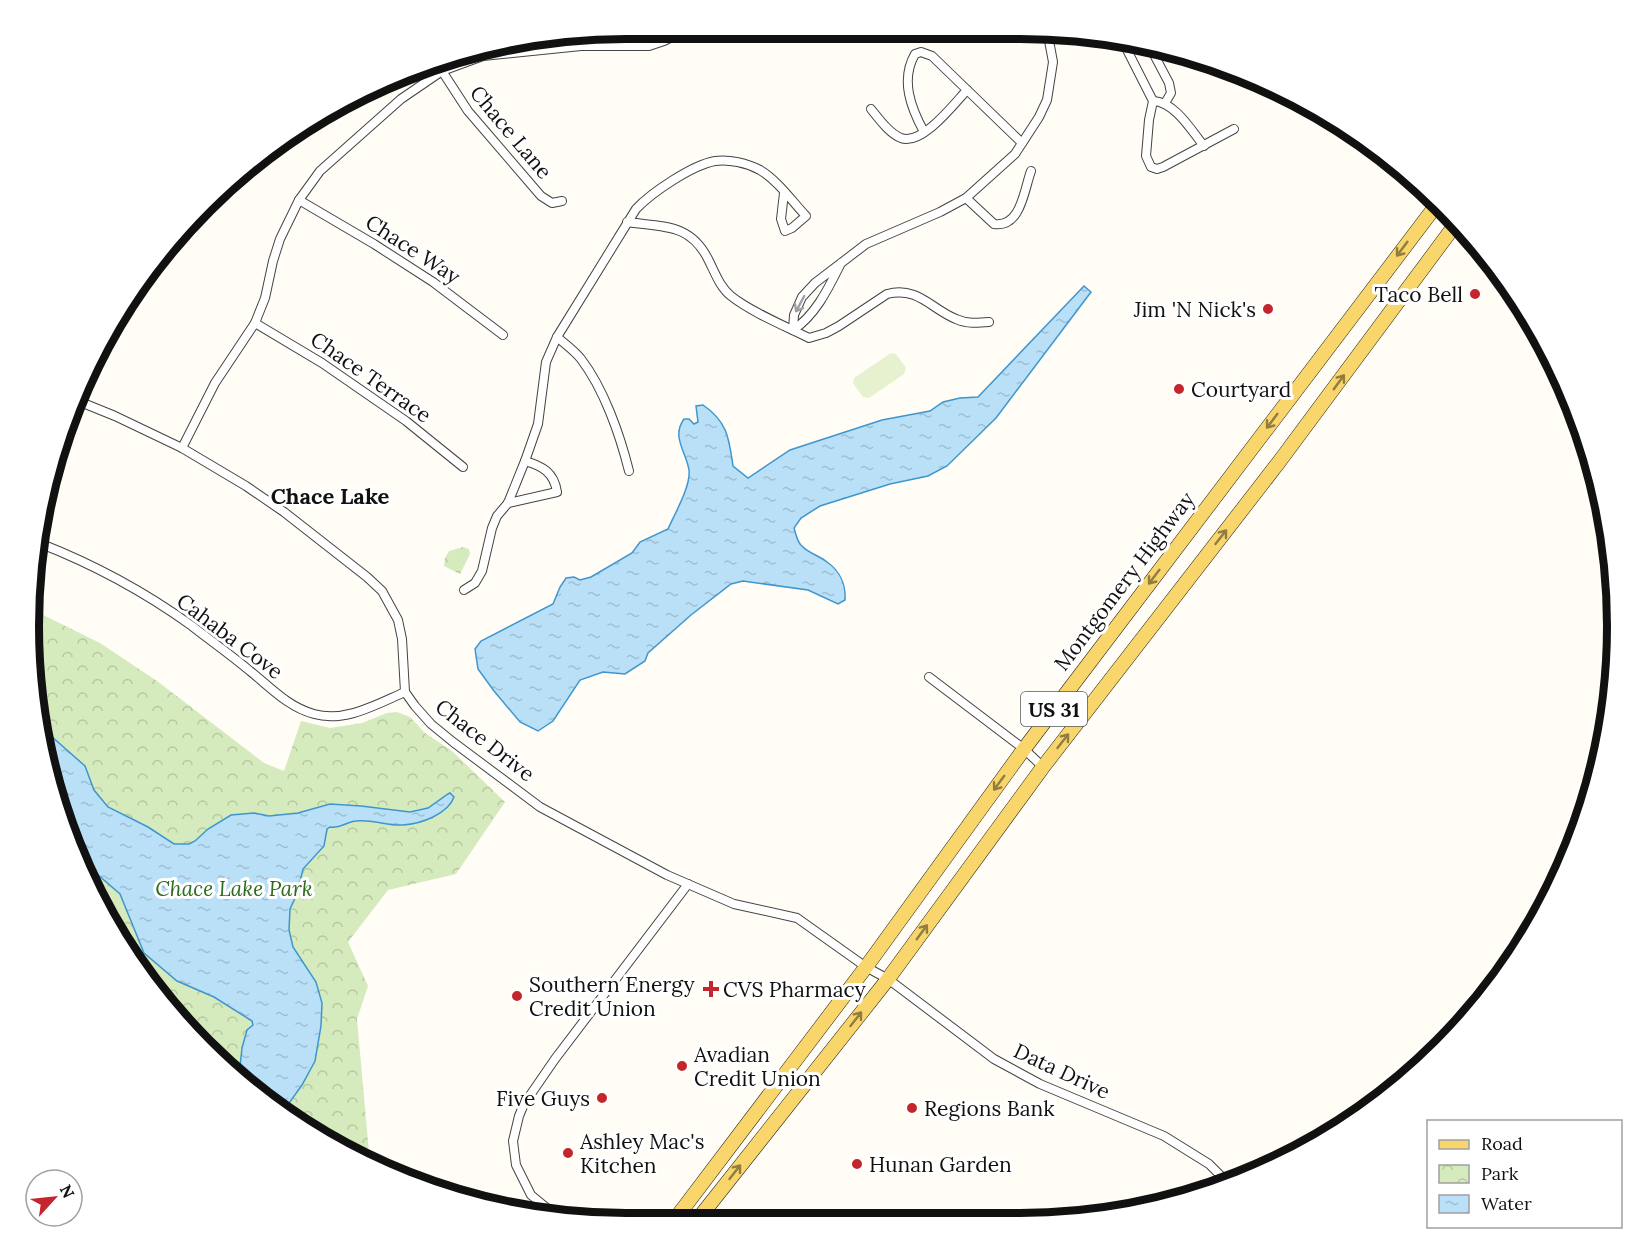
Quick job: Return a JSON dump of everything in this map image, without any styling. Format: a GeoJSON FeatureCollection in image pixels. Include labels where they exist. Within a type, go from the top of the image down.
{"type":"FeatureCollection","features":[{"type":"Feature","properties":{"kind":"main road","name":"Montgomery Highway"},"geometry":{"type":"LineString","coordinates":[[680,1213],[866,967],[1024,749],[1433,209]]}},
{"type":"Feature","properties":{"kind":"main road","name":"US 31"},"geometry":{"type":"LineString","coordinates":[[703,1213],[888,979],[1042,768],[1279,462],[1452,229]]}},
{"type":"Feature","properties":{"kind":"street"},"geometry":{"type":"LineString","coordinates":[[489,55],[581,46],[649,45],[668,39]]}},
{"type":"Feature","properties":{"kind":"street"},"geometry":{"type":"LineString","coordinates":[[793,330],[794,315],[802,297],[815,283],[866,244],[940,212],[966,198],[1015,154],[1047,100],[1053,62],[1049,40]]}},
{"type":"Feature","properties":{"kind":"street"},"geometry":{"type":"LineString","coordinates":[[1126,49],[1153,101],[1146,156],[1151,167],[1157,169],[1163,167],[1234,129]]}},
{"type":"Feature","properties":{"kind":"street"},"geometry":{"type":"LineString","coordinates":[[924,132],[909,99],[910,63],[915,54],[921,52],[932,56],[1022,143]]}},
{"type":"Feature","properties":{"kind":"street"},"geometry":{"type":"LineString","coordinates":[[1154,55],[1169,83],[1171,93],[1165,103]]}},
{"type":"Feature","properties":{"kind":"street"},"geometry":{"type":"LineString","coordinates":[[182,448],[215,383],[255,322],[265,298],[280,239],[298,200],[320,171],[401,99],[442,71],[469,61]]}},
{"type":"Feature","properties":{"kind":"street","name":"Chace Lane"},"geometry":{"type":"LineString","coordinates":[[442,71],[468,111],[541,196],[552,203],[562,201]]}},
{"type":"Feature","properties":{"kind":"street"},"geometry":{"type":"LineString","coordinates":[[870,109],[900,138],[910,140],[917,138],[939,121],[967,90]]}},
{"type":"Feature","properties":{"kind":"street"},"geometry":{"type":"LineString","coordinates":[[1153,101],[1165,103],[1204,146]]}},
{"type":"Feature","properties":{"kind":"street"},"geometry":{"type":"LineString","coordinates":[[464,590],[475,583],[482,571],[492,528],[497,516],[508,503],[525,461],[538,424],[546,362],[557,337],[627,222],[647,197],[678,178],[712,162],[725,160],[760,170],[784,193]]}},
{"type":"Feature","properties":{"kind":"street"},"geometry":{"type":"LineString","coordinates":[[966,198],[994,224],[1006,225],[1013,220],[1020,207],[1031,171]]}},
{"type":"Feature","properties":{"kind":"street","name":"Chace Way"},"geometry":{"type":"LineString","coordinates":[[298,200],[413,269],[503,334]]}},
{"type":"Feature","properties":{"kind":"street"},"geometry":{"type":"LineString","coordinates":[[627,222],[683,231],[696,239],[704,249],[719,282],[730,295],[809,338],[826,333],[887,294],[897,291],[909,292],[954,319],[977,324],[989,322]]}},
{"type":"Feature","properties":{"kind":"street"},"geometry":{"type":"LineString","coordinates":[[793,330],[804,324],[828,290],[841,263]]}},
{"type":"Feature","properties":{"kind":"street","name":"Chace Terrace"},"geometry":{"type":"LineString","coordinates":[[255,322],[322,363],[406,421],[463,467]]}},
{"type":"Feature","properties":{"kind":"street"},"geometry":{"type":"LineString","coordinates":[[557,337],[580,358],[591,376],[609,412],[629,471]]}},
{"type":"Feature","properties":{"kind":"street"},"geometry":{"type":"LineString","coordinates":[[83,403],[182,448],[246,486],[360,570],[382,591],[398,620],[402,639],[405,692]]}},
{"type":"Feature","properties":{"kind":"street"},"geometry":{"type":"LineString","coordinates":[[508,503],[558,492],[556,481],[548,471],[525,461]]}},
{"type":"Feature","properties":{"kind":"street","name":"Cahaba Cove"},"geometry":{"type":"LineString","coordinates":[[45,545],[91,565],[171,612],[295,707],[314,714],[337,716],[362,711],[405,692]]}},
{"type":"Feature","properties":{"kind":"street"},"geometry":{"type":"LineString","coordinates":[[929,677],[1024,749],[1042,768]]}},
{"type":"Feature","properties":{"kind":"street","name":"Chace Drive"},"geometry":{"type":"LineString","coordinates":[[405,692],[431,724],[540,807],[667,875],[734,904],[797,918],[866,967]]}},
{"type":"Feature","properties":{"kind":"street"},"geometry":{"type":"LineString","coordinates":[[546,1208],[531,1195],[516,1165],[513,1141],[524,1104],[555,1059],[688,884]]}},
{"type":"Feature","properties":{"kind":"street","name":"Data Drive"},"geometry":{"type":"LineString","coordinates":[[866,967],[888,979],[994,1059],[1040,1084],[1164,1136],[1209,1164],[1222,1177]]}},
{"type":"Feature","properties":{"kind":"green space"},"geometry":{"type":"Polygon","coordinates":[[[891,353],[896,354],[906,368],[904,374],[869,398],[863,397],[853,383],[854,378],[891,353]]]}},
{"type":"Feature","properties":{"kind":"green space"},"geometry":{"type":"Polygon","coordinates":[[[463,547],[469,549],[470,554],[460,574],[444,566],[449,551],[463,547]]]}},
{"type":"Feature","properties":{"kind":"green space","name":"Chace Lake Park"},"geometry":{"type":"Polygon","coordinates":[[[39,613],[100,643],[157,681],[264,763],[284,771],[301,721],[330,728],[362,723],[387,713],[397,712],[410,717],[425,733],[452,751],[505,802],[456,874],[388,890],[348,942],[368,986],[357,1019],[369,1153],[332,1134],[269,1092],[211,1041],[160,983],[118,920],[84,851],[59,778],[44,703],[40,664],[39,613]]]}},
{"type":"Feature","properties":{"kind":"water"},"geometry":{"type":"Polygon","coordinates":[[[1084,286],[1091,292],[996,418],[947,466],[928,476],[890,484],[820,506],[801,518],[794,528],[799,542],[832,566],[839,574],[845,600],[838,604],[808,590],[743,581],[731,584],[648,653],[645,661],[625,674],[603,672],[580,680],[553,721],[538,731],[520,722],[478,669],[475,649],[481,641],[553,604],[566,578],[574,577],[580,580],[591,577],[632,553],[640,542],[668,529],[685,491],[689,476],[680,444],[680,426],[684,419],[689,419],[694,424],[698,422],[696,406],[703,405],[718,418],[726,432],[733,466],[748,478],[790,450],[882,420],[930,411],[943,402],[978,397],[1084,286]]]}},
{"type":"Feature","properties":{"kind":"water"},"geometry":{"type":"Polygon","coordinates":[[[49,734],[85,766],[94,790],[108,807],[148,827],[174,844],[189,844],[195,841],[208,829],[231,815],[254,813],[269,816],[298,813],[330,804],[410,812],[428,808],[450,793],[454,797],[440,813],[418,823],[397,825],[362,821],[330,827],[327,829],[324,846],[303,869],[297,894],[290,909],[289,930],[293,947],[316,982],[322,1003],[321,1026],[315,1061],[288,1105],[240,1068],[242,1048],[247,1030],[253,1025],[252,1021],[214,997],[177,981],[144,953],[120,894],[93,870],[84,851],[70,815],[49,734]]]}},
{"type":"Feature","properties":{"kind":"place","name":"Taco Bell"},"geometry":{"type":"Point","coordinates":[1475,294]}},
{"type":"Feature","properties":{"kind":"place","name":"Jim 'N Nick's"},"geometry":{"type":"Point","coordinates":[1268,309]}},
{"type":"Feature","properties":{"kind":"place","name":"Courtyard"},"geometry":{"type":"Point","coordinates":[1179,389]}},
{"type":"Feature","properties":{"kind":"place","name":"CVS Pharmacy"},"geometry":{"type":"Point","coordinates":[711,989]}},
{"type":"Feature","properties":{"kind":"place","name":"Southern Energy Credit Union"},"geometry":{"type":"Point","coordinates":[517,996]}},
{"type":"Feature","properties":{"kind":"place","name":"Avadian Credit Union"},"geometry":{"type":"Point","coordinates":[682,1066]}},
{"type":"Feature","properties":{"kind":"place","name":"Five Guys"},"geometry":{"type":"Point","coordinates":[602,1098]}},
{"type":"Feature","properties":{"kind":"place","name":"Regions Bank"},"geometry":{"type":"Point","coordinates":[912,1108]}},
{"type":"Feature","properties":{"kind":"place","name":"Ashley Mac's Kitchen"},"geometry":{"type":"Point","coordinates":[568,1153]}},
{"type":"Feature","properties":{"kind":"place","name":"Hunan Garden"},"geometry":{"type":"Point","coordinates":[857,1164]}},
{"type":"Feature","properties":{"kind":"district","name":"Chace Lake"},"geometry":{"type":"Point","coordinates":[330,496]}}]}
